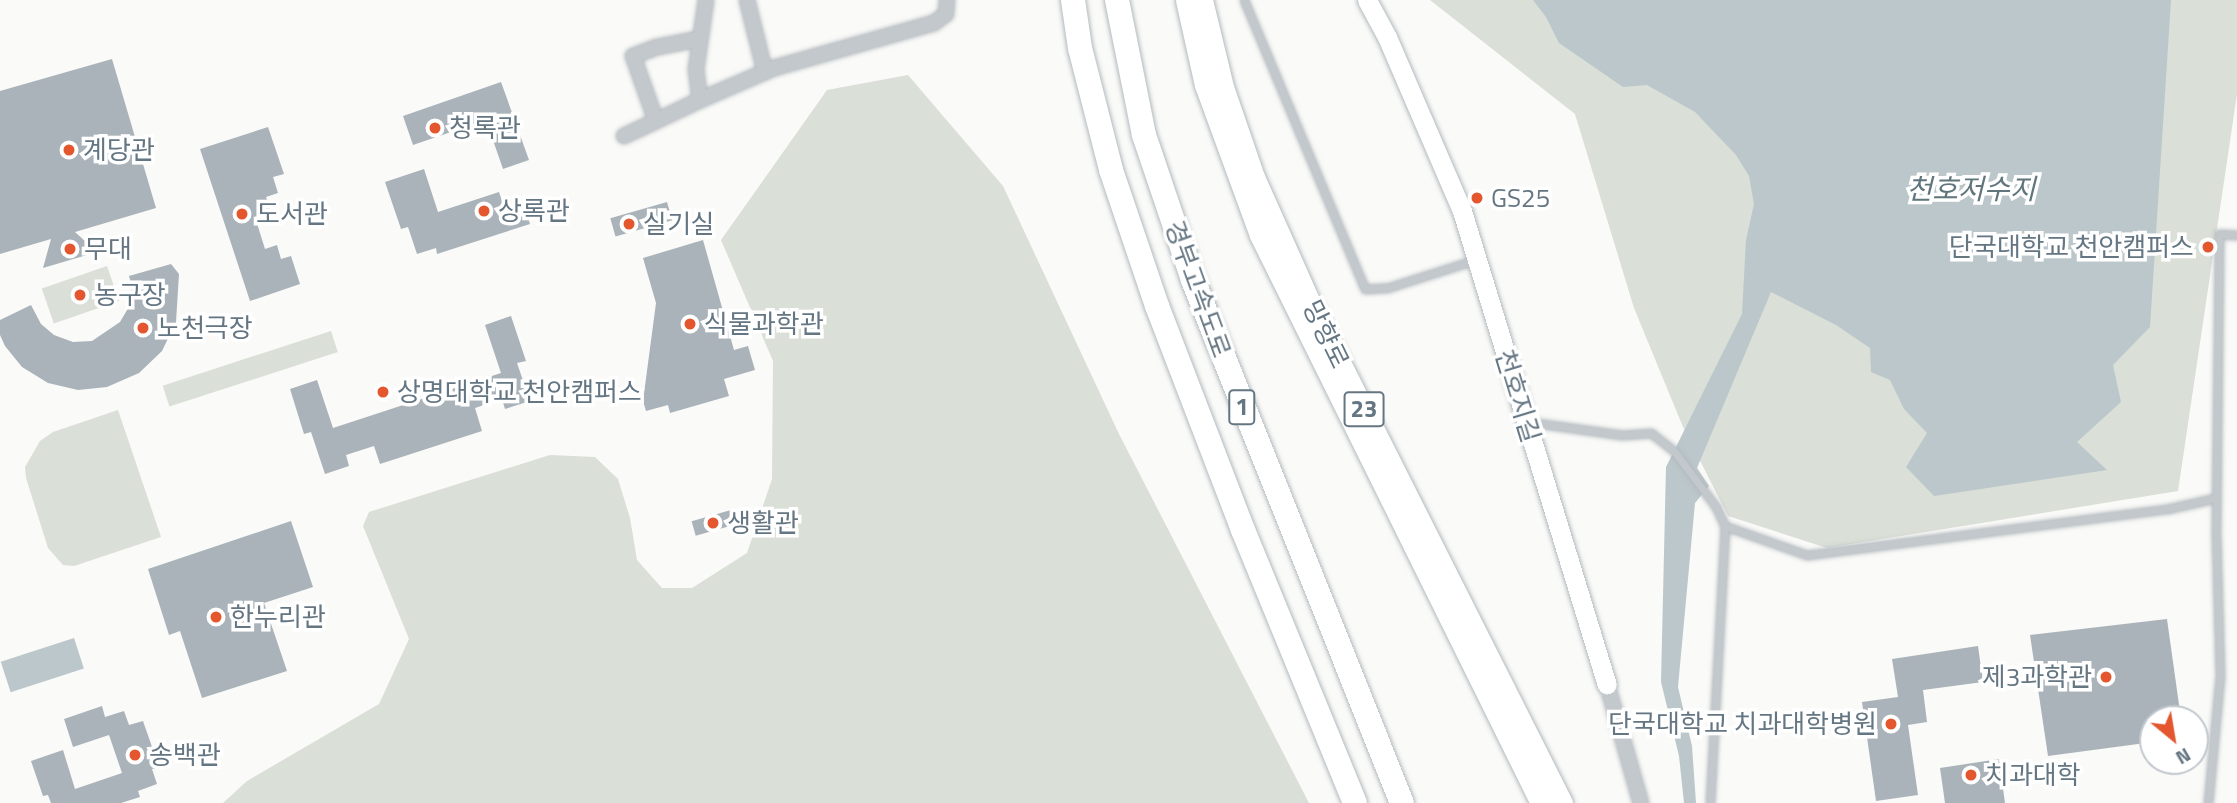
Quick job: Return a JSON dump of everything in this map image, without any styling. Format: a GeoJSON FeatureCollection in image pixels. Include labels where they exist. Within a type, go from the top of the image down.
{"type":"FeatureCollection","features":[{"type":"Feature","properties":{"kind":"highway","name":"경부고속도로"},"geometry":{"type":"LineString","coordinates":[[1073,0],[1080,48],[1111,170],[1157,306],[1243,530],[1355,803]]}},
{"type":"Feature","properties":{"kind":"highway","name":"경부고속도로"},"geometry":{"type":"LineString","coordinates":[[1117,0],[1144,135],[1193,280],[1402,803]]}},
{"type":"Feature","properties":{"kind":"main road","name":"망향로"},"geometry":{"type":"LineString","coordinates":[[1186,0],[1205,85],[1260,235],[1541,803]]}},
{"type":"Feature","properties":{"kind":"main road","name":"망향로"},"geometry":{"type":"LineString","coordinates":[[1202,0],[1223,87],[1254,177],[1310,303],[1562,803]]}},
{"type":"Feature","properties":{"kind":"street"},"geometry":{"type":"LineString","coordinates":[[700,100],[696,69],[706,0]]}},
{"type":"Feature","properties":{"kind":"street"},"geometry":{"type":"LineString","coordinates":[[747,0],[765,72]]}},
{"type":"Feature","properties":{"kind":"street"},"geometry":{"type":"LineString","coordinates":[[624,136],[765,72],[934,23],[946,15],[947,0]]}},
{"type":"Feature","properties":{"kind":"street","name":"천호지길"},"geometry":{"type":"LineString","coordinates":[[1367,0],[1431,135],[1462,211],[1641,803]]}},
{"type":"Feature","properties":{"kind":"street"},"geometry":{"type":"LineString","coordinates":[[656,121],[633,56],[657,47],[699,40]]}},
{"type":"Feature","properties":{"kind":"lane"},"geometry":{"type":"LineString","coordinates":[[1244,0],[1366,289],[1387,288],[1477,259]]}},
{"type":"Feature","properties":{"kind":"lane"},"geometry":{"type":"LineString","coordinates":[[2208,803],[2220,676],[2216,498],[2219,234],[2237,235]]}},
{"type":"Feature","properties":{"kind":"lane"},"geometry":{"type":"LineString","coordinates":[[1526,422],[1622,435],[1651,433],[1674,451],[1716,507],[1725,526],[1710,803]]}},
{"type":"Feature","properties":{"kind":"lane"},"geometry":{"type":"LineString","coordinates":[[1725,526],[1807,555],[2167,509],[2216,498]]}},
{"type":"Feature","properties":{"kind":"shaded area","name":"천호저수지"},"geometry":{"type":"Polygon","coordinates":[[[1430,0],[2237,0],[2237,94],[2178,491],[1827,548],[1728,516],[1683,427],[1634,308],[1575,114],[1430,0]]]}},
{"type":"Feature","properties":{"kind":"shaded area"},"geometry":{"type":"Polygon","coordinates":[[[908,75],[1003,186],[1119,434],[1309,803],[223,803],[247,781],[379,704],[409,639],[363,526],[369,512],[550,455],[595,457],[618,479],[630,518],[637,560],[662,588],[692,588],[747,553],[772,479],[773,361],[721,240],[827,90],[908,75]]]}},
{"type":"Feature","properties":{"kind":"shaded area","name":"농구장"},"geometry":{"type":"Polygon","coordinates":[[[107,266],[119,301],[54,323],[42,288],[107,266]]]}},
{"type":"Feature","properties":{"kind":"shaded area"},"geometry":{"type":"Polygon","coordinates":[[[331,331],[338,352],[169,407],[163,386],[331,331]]]}},
{"type":"Feature","properties":{"kind":"shaded area"},"geometry":{"type":"Polygon","coordinates":[[[118,410],[161,537],[74,566],[63,565],[48,548],[25,467],[40,441],[53,432],[118,410]]]}},
{"type":"Feature","properties":{"kind":"water","name":"천호저수지"},"geometry":{"type":"Polygon","coordinates":[[[1533,0],[2171,0],[2150,327],[2113,365],[2121,402],[2077,442],[2107,470],[1934,496],[1906,467],[1927,433],[1904,409],[1890,380],[1871,372],[1870,348],[1836,325],[1771,292],[1697,468],[1709,486],[1695,503],[1678,687],[1692,746],[1696,803],[1684,803],[1679,756],[1661,682],[1666,467],[1742,314],[1746,240],[1754,204],[1749,176],[1736,155],[1695,112],[1647,85],[1623,87],[1559,43],[1546,17],[1533,0]]]}},
{"type":"Feature","properties":{"kind":"water"},"geometry":{"type":"Polygon","coordinates":[[[74,638],[84,668],[11,692],[1,662],[74,638]]]}},
{"type":"Feature","properties":{"kind":"building","name":"계당관"},"geometry":{"type":"Polygon","coordinates":[[[112,59],[156,208],[75,232],[97,252],[43,268],[51,239],[0,254],[0,91],[112,59]]]}},
{"type":"Feature","properties":{"kind":"building","name":"청록관"},"geometry":{"type":"Polygon","coordinates":[[[501,82],[529,160],[503,169],[486,120],[413,145],[403,116],[501,82]]]}},
{"type":"Feature","properties":{"kind":"building","name":"도서관"},"geometry":{"type":"Polygon","coordinates":[[[268,127],[284,174],[273,177],[278,193],[266,197],[271,211],[255,217],[265,249],[277,245],[281,259],[291,256],[300,284],[250,301],[200,149],[268,127]]]}},
{"type":"Feature","properties":{"kind":"building","name":"상록관"},"geometry":{"type":"Polygon","coordinates":[[[424,169],[438,212],[499,192],[505,210],[524,204],[530,224],[437,254],[436,248],[417,254],[408,227],[401,229],[385,182],[424,169]]]}},
{"type":"Feature","properties":{"kind":"building"},"geometry":{"type":"Polygon","coordinates":[[[667,202],[672,220],[616,237],[610,218],[667,202]]]}},
{"type":"Feature","properties":{"kind":"building","name":"식물과학관"},"geometry":{"type":"Polygon","coordinates":[[[703,240],[734,350],[748,346],[755,370],[724,379],[729,396],[670,413],[668,405],[646,411],[643,401],[656,303],[643,258],[703,240]]]}},
{"type":"Feature","properties":{"kind":"building","name":"노천극장"},"geometry":{"type":"Polygon","coordinates":[[[171,264],[179,274],[176,322],[162,351],[139,373],[107,387],[78,390],[48,383],[22,367],[5,346],[0,335],[0,320],[31,305],[41,324],[54,335],[73,342],[92,341],[120,322],[130,305],[132,287],[129,276],[171,264]]]}},
{"type":"Feature","properties":{"kind":"building"},"geometry":{"type":"Polygon","coordinates":[[[511,316],[526,361],[517,363],[530,401],[505,409],[502,399],[475,408],[482,431],[380,464],[374,446],[346,455],[349,466],[325,474],[311,432],[304,434],[290,389],[317,380],[333,428],[501,373],[485,325],[511,316]]]}},
{"type":"Feature","properties":{"kind":"building","name":"생활관"},"geometry":{"type":"Polygon","coordinates":[[[731,510],[735,524],[696,536],[692,521],[731,510]]]}},
{"type":"Feature","properties":{"kind":"building","name":"한누리관"},"geometry":{"type":"Polygon","coordinates":[[[291,521],[313,587],[264,603],[287,671],[202,698],[180,631],[169,635],[148,569],[291,521]]]}},
{"type":"Feature","properties":{"kind":"building","name":"제3과학관"},"geometry":{"type":"Polygon","coordinates":[[[2167,619],[2179,705],[2139,705],[2139,744],[2048,756],[2030,635],[2167,619]]]}},
{"type":"Feature","properties":{"kind":"building","name":"단국대학교 치과대학병원"},"geometry":{"type":"Polygon","coordinates":[[[1978,646],[1983,682],[1923,690],[1927,722],[1908,725],[1918,795],[1876,801],[1862,702],[1898,697],[1892,659],[1978,646]]]}},
{"type":"Feature","properties":{"kind":"building","name":"송백관"},"geometry":{"type":"Polygon","coordinates":[[[102,706],[105,717],[124,711],[129,725],[143,721],[159,767],[152,769],[157,784],[138,791],[140,797],[121,803],[51,803],[48,795],[43,796],[31,761],[63,750],[75,789],[122,773],[109,735],[73,747],[64,719],[102,706]]]}},
{"type":"Feature","properties":{"kind":"building","name":"치과대학"},"geometry":{"type":"Polygon","coordinates":[[[1999,759],[2005,803],[1945,803],[1940,768],[1999,759]]]}},
{"type":"Feature","properties":{"kind":"place","name":"청록관"},"geometry":{"type":"Point","coordinates":[435,128]}},
{"type":"Feature","properties":{"kind":"place","name":"계당관"},"geometry":{"type":"Point","coordinates":[69,150]}},
{"type":"Feature","properties":{"kind":"place","name":"GS25"},"geometry":{"type":"Point","coordinates":[1477,198]}},
{"type":"Feature","properties":{"kind":"place","name":"상록관"},"geometry":{"type":"Point","coordinates":[484,211]}},
{"type":"Feature","properties":{"kind":"place","name":"도서관"},"geometry":{"type":"Point","coordinates":[242,214]}},
{"type":"Feature","properties":{"kind":"place","name":"실기실"},"geometry":{"type":"Point","coordinates":[629,224]}},
{"type":"Feature","properties":{"kind":"place","name":"단국대학교 천안캠퍼스"},"geometry":{"type":"Point","coordinates":[2208,247]}},
{"type":"Feature","properties":{"kind":"place","name":"무대"},"geometry":{"type":"Point","coordinates":[70,249]}},
{"type":"Feature","properties":{"kind":"place","name":"농구장"},"geometry":{"type":"Point","coordinates":[80,295]}},
{"type":"Feature","properties":{"kind":"place","name":"식물과학관"},"geometry":{"type":"Point","coordinates":[690,324]}},
{"type":"Feature","properties":{"kind":"place","name":"노천극장"},"geometry":{"type":"Point","coordinates":[143,328]}},
{"type":"Feature","properties":{"kind":"place","name":"상명대학교 천안캠퍼스"},"geometry":{"type":"Point","coordinates":[383,392]}},
{"type":"Feature","properties":{"kind":"place","name":"생활관"},"geometry":{"type":"Point","coordinates":[713,523]}},
{"type":"Feature","properties":{"kind":"place","name":"한누리관"},"geometry":{"type":"Point","coordinates":[216,617]}},
{"type":"Feature","properties":{"kind":"place","name":"제3과학관"},"geometry":{"type":"Point","coordinates":[2106,677]}},
{"type":"Feature","properties":{"kind":"place","name":"단국대학교 치과대학병원"},"geometry":{"type":"Point","coordinates":[1891,724]}},
{"type":"Feature","properties":{"kind":"place","name":"송백관"},"geometry":{"type":"Point","coordinates":[135,755]}},
{"type":"Feature","properties":{"kind":"place","name":"치과대학"},"geometry":{"type":"Point","coordinates":[1971,775]}}]}
